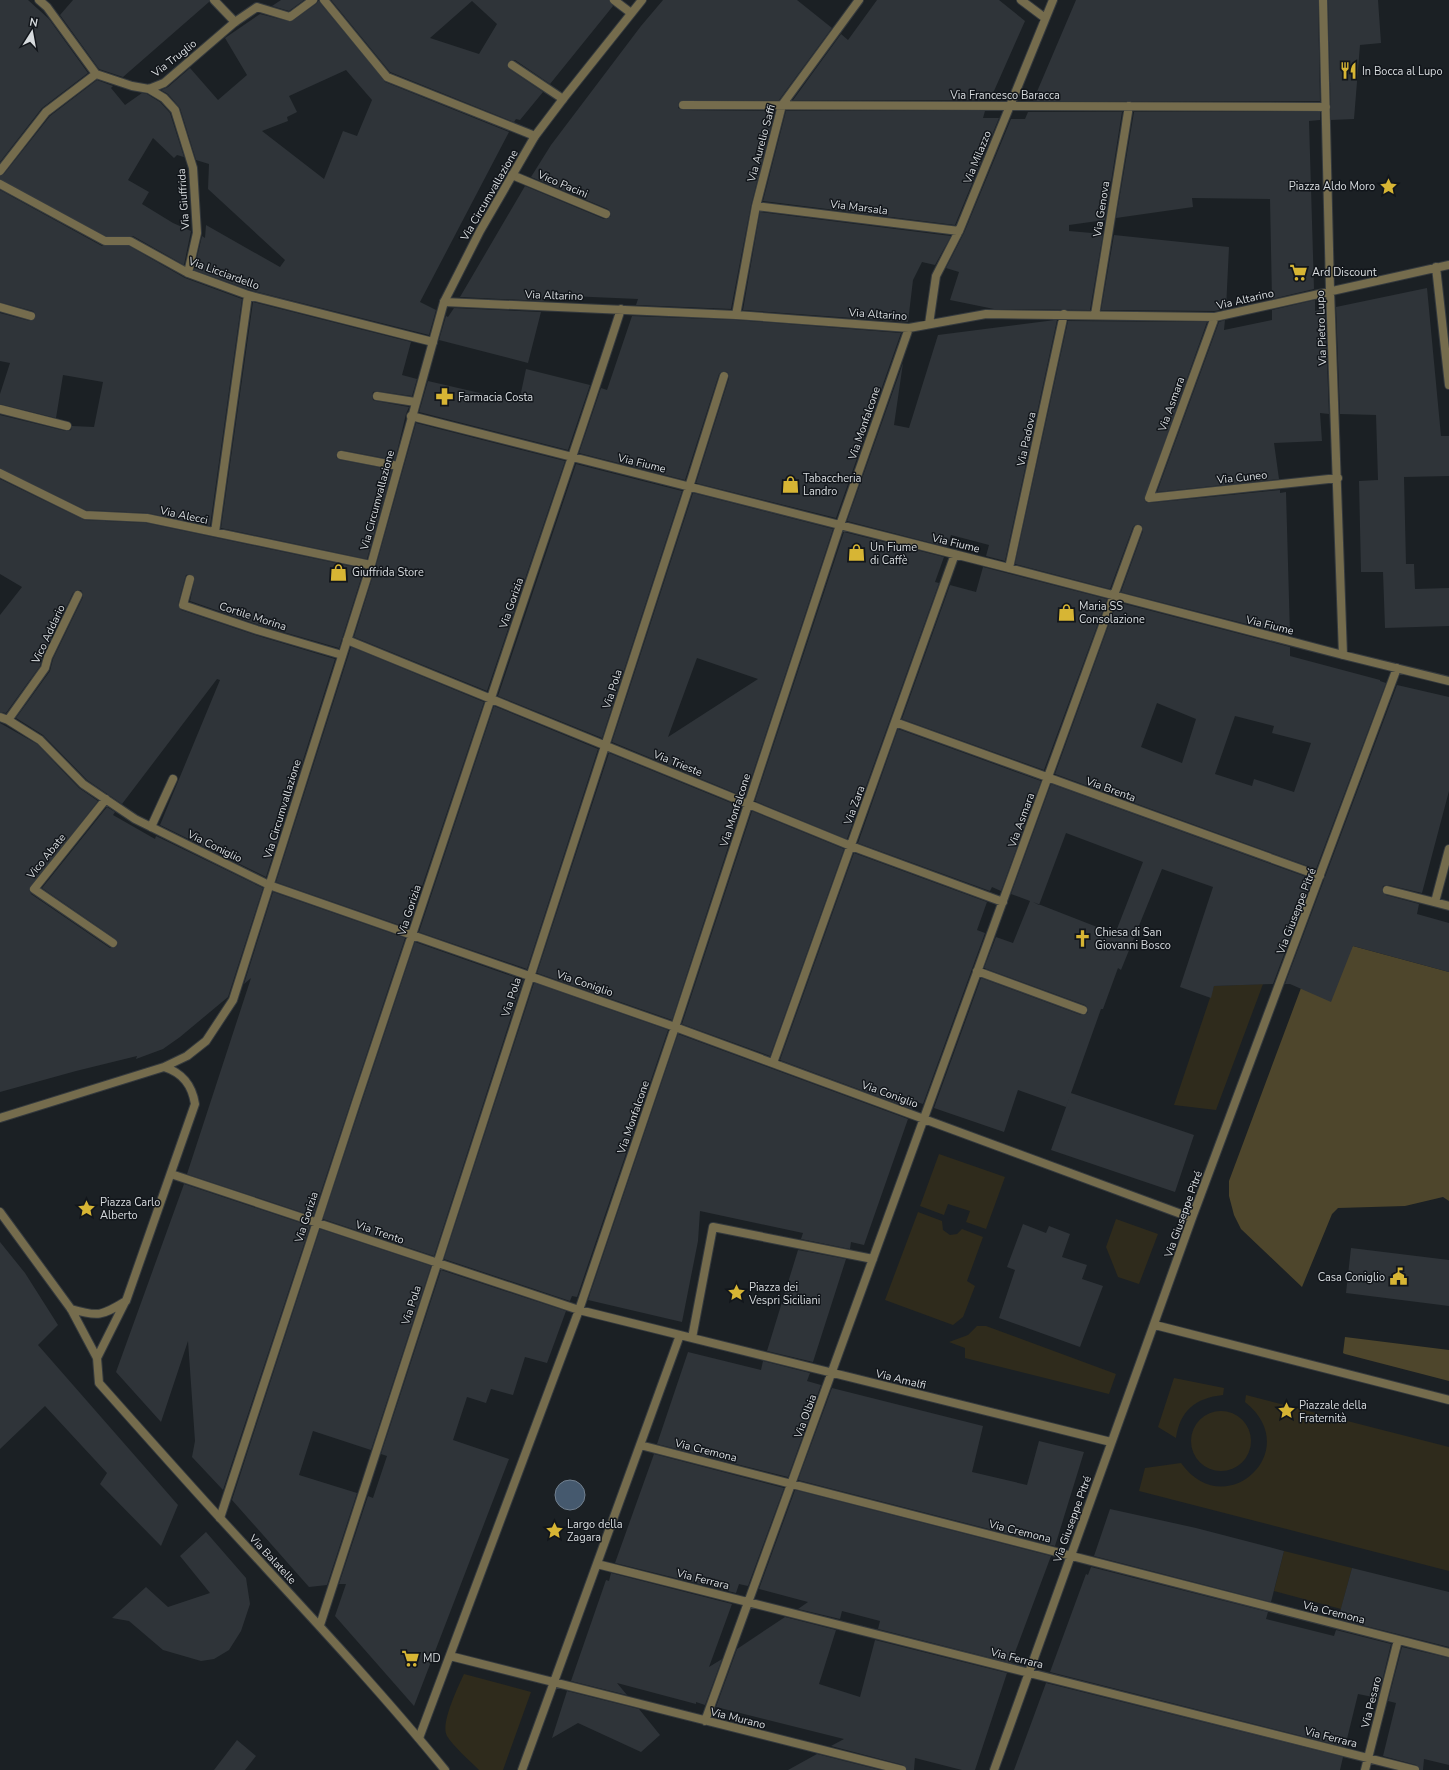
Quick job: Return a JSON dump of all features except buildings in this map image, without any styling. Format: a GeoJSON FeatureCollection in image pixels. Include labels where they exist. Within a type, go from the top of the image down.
{"type":"FeatureCollection","features":[{"type":"Feature","properties":{"kind":"street"},"geometry":{"type":"LineString","coordinates":[[0,171],[46,112],[96,74],[47,7],[39,0]]}},
{"type":"Feature","properties":{"kind":"street"},"geometry":{"type":"LineString","coordinates":[[214,0],[236,22]]}},
{"type":"Feature","properties":{"kind":"street","name":"Via Truglio"},"geometry":{"type":"LineString","coordinates":[[96,74],[132,86],[149,89],[164,83],[236,22],[257,7],[290,17],[313,0]]}},
{"type":"Feature","properties":{"kind":"street"},"geometry":{"type":"LineString","coordinates":[[324,0],[387,77],[535,136]]}},
{"type":"Feature","properties":{"kind":"street"},"geometry":{"type":"LineString","coordinates":[[614,0],[632,13]]}},
{"type":"Feature","properties":{"kind":"street","name":"Via Circumvallazione"},"geometry":{"type":"LineString","coordinates":[[0,1118],[164,1067],[187,1056],[206,1041],[233,1000],[371,565],[411,416],[444,302],[480,231],[535,136],[642,0]]}},
{"type":"Feature","properties":{"kind":"street","name":"Via Aurelio Saffi"},"geometry":{"type":"LineString","coordinates":[[736,315],[756,206],[782,106],[859,0]]}},
{"type":"Feature","properties":{"kind":"street"},"geometry":{"type":"LineString","coordinates":[[1021,0],[1045,18]]}},
{"type":"Feature","properties":{"kind":"street","name":"Via Milazzo"},"geometry":{"type":"LineString","coordinates":[[929,324],[936,276],[959,231],[1053,0]]}},
{"type":"Feature","properties":{"kind":"street","name":"Via Pietro Lupo"},"geometry":{"type":"LineString","coordinates":[[1323,0],[1330,290],[1338,478],[1343,655]]}},
{"type":"Feature","properties":{"kind":"street"},"geometry":{"type":"LineString","coordinates":[[512,65],[563,99]]}},
{"type":"Feature","properties":{"kind":"street","name":"Via Giuffrida"},"geometry":{"type":"LineString","coordinates":[[149,89],[164,98],[175,110],[193,168],[197,233],[188,273]]}},
{"type":"Feature","properties":{"kind":"street","name":"Via Francesco Baracca"},"geometry":{"type":"LineString","coordinates":[[683,105],[1326,107]]}},
{"type":"Feature","properties":{"kind":"street","name":"Via Genova"},"geometry":{"type":"LineString","coordinates":[[1095,315],[1129,106]]}},
{"type":"Feature","properties":{"kind":"street","name":"Vico Pacini"},"geometry":{"type":"LineString","coordinates":[[512,175],[606,214]]}},
{"type":"Feature","properties":{"kind":"street","name":"Via Licciardello"},"geometry":{"type":"LineString","coordinates":[[0,184],[105,241],[130,242],[188,273],[248,295],[433,342]]}},
{"type":"Feature","properties":{"kind":"street","name":"Via Marsala"},"geometry":{"type":"LineString","coordinates":[[756,206],[959,231]]}},
{"type":"Feature","properties":{"kind":"street","name":"Via Altarino"},"geometry":{"type":"LineString","coordinates":[[444,302],[736,315],[909,328],[986,314],[1215,317],[1449,264]]}},
{"type":"Feature","properties":{"kind":"street"},"geometry":{"type":"LineString","coordinates":[[1436,267],[1449,385]]}},
{"type":"Feature","properties":{"kind":"street"},"geometry":{"type":"LineString","coordinates":[[215,532],[248,295]]}},
{"type":"Feature","properties":{"kind":"street"},"geometry":{"type":"LineString","coordinates":[[0,307],[31,316]]}},
{"type":"Feature","properties":{"kind":"street","name":"Via Gorizia"},"geometry":{"type":"LineString","coordinates":[[220,1518],[316,1222],[490,698],[573,457],[621,309]]}},
{"type":"Feature","properties":{"kind":"street","name":"Via Padova"},"geometry":{"type":"LineString","coordinates":[[1009,568],[1064,314]]}},
{"type":"Feature","properties":{"kind":"street","name":"Via Asmara"},"geometry":{"type":"LineString","coordinates":[[1149,498],[1215,317]]}},
{"type":"Feature","properties":{"kind":"street","name":"Via Monfalcone"},"geometry":{"type":"LineString","coordinates":[[419,1738],[579,1310],[675,1027],[840,525],[909,328]]}},
{"type":"Feature","properties":{"kind":"street","name":"Via Pola"},"geometry":{"type":"LineString","coordinates":[[320,1625],[724,376]]}},
{"type":"Feature","properties":{"kind":"street"},"geometry":{"type":"LineString","coordinates":[[377,396],[416,402]]}},
{"type":"Feature","properties":{"kind":"street"},"geometry":{"type":"LineString","coordinates":[[0,409],[67,426]]}},
{"type":"Feature","properties":{"kind":"street","name":"Via Fiume"},"geometry":{"type":"LineString","coordinates":[[411,416],[955,554],[1343,655],[1449,680]]}},
{"type":"Feature","properties":{"kind":"street"},"geometry":{"type":"LineString","coordinates":[[342,455],[398,466]]}},
{"type":"Feature","properties":{"kind":"street","name":"Via Alecci"},"geometry":{"type":"LineString","coordinates":[[0,474],[85,515],[147,518],[371,565]]}},
{"type":"Feature","properties":{"kind":"street","name":"Via Cuneo"},"geometry":{"type":"LineString","coordinates":[[1149,498],[1338,478]]}},
{"type":"Feature","properties":{"kind":"street","name":"Via Asmara"},"geometry":{"type":"LineString","coordinates":[[924,1119],[1138,529]]}},
{"type":"Feature","properties":{"kind":"street","name":"Via Zara"},"geometry":{"type":"LineString","coordinates":[[773,1063],[955,554]]}},
{"type":"Feature","properties":{"kind":"street","name":"Cortile Morina"},"geometry":{"type":"LineString","coordinates":[[190,580],[183,605],[257,630],[342,655]]}},
{"type":"Feature","properties":{"kind":"street","name":"Vico Addario"},"geometry":{"type":"LineString","coordinates":[[4,718],[45,668],[48,657],[78,595]]}},
{"type":"Feature","properties":{"kind":"street","name":"Via Trieste"},"geometry":{"type":"LineString","coordinates":[[347,640],[851,846],[1003,902]]}},
{"type":"Feature","properties":{"kind":"street","name":"Via Giuseppe Pitré"},"geometry":{"type":"LineString","coordinates":[[994,1770],[1111,1442],[1155,1325],[1192,1218],[1397,668]]}},
{"type":"Feature","properties":{"kind":"street","name":"Via Coniglio"},"geometry":{"type":"LineString","coordinates":[[4,718],[40,740],[83,784],[135,819],[269,885],[675,1027],[1192,1218]]}},
{"type":"Feature","properties":{"kind":"street","name":"Via Brenta"},"geometry":{"type":"LineString","coordinates":[[895,722],[1320,876]]}},
{"type":"Feature","properties":{"kind":"street"},"geometry":{"type":"LineString","coordinates":[[151,827],[173,779]]}},
{"type":"Feature","properties":{"kind":"street","name":"Vico Abate"},"geometry":{"type":"LineString","coordinates":[[106,799],[34,889],[113,944]]}},
{"type":"Feature","properties":{"kind":"street"},"geometry":{"type":"LineString","coordinates":[[1434,902],[1449,849]]}},
{"type":"Feature","properties":{"kind":"street"},"geometry":{"type":"LineString","coordinates":[[1387,890],[1449,906]]}},
{"type":"Feature","properties":{"kind":"street"},"geometry":{"type":"LineString","coordinates":[[977,971],[1083,1010]]}},
{"type":"Feature","properties":{"kind":"street"},"geometry":{"type":"LineString","coordinates":[[97,1358],[126,1300],[195,1104],[192,1091],[182,1077],[172,1070],[164,1067]]}},
{"type":"Feature","properties":{"kind":"street","name":"Via Olbia"},"geometry":{"type":"LineString","coordinates":[[705,1721],[924,1119]]}},
{"type":"Feature","properties":{"kind":"street","name":"Via Trento"},"geometry":{"type":"LineString","coordinates":[[171,1174],[579,1310]]}},
{"type":"Feature","properties":{"kind":"street"},"geometry":{"type":"LineString","coordinates":[[0,1212],[71,1309],[97,1358]]}},
{"type":"Feature","properties":{"kind":"street"},"geometry":{"type":"LineString","coordinates":[[522,1770],[640,1445],[686,1336],[713,1227],[873,1259]]}},
{"type":"Feature","properties":{"kind":"street"},"geometry":{"type":"LineString","coordinates":[[71,1309],[92,1315],[109,1312],[126,1300]]}},
{"type":"Feature","properties":{"kind":"street","name":"Via Amalfi"},"geometry":{"type":"LineString","coordinates":[[579,1310],[1111,1442]]}},
{"type":"Feature","properties":{"kind":"street"},"geometry":{"type":"LineString","coordinates":[[1155,1325],[1449,1400]]}},
{"type":"Feature","properties":{"kind":"street","name":"Via Balatelle"},"geometry":{"type":"LineString","coordinates":[[97,1358],[99,1383],[220,1518],[320,1625],[419,1738],[445,1770]]}},
{"type":"Feature","properties":{"kind":"street","name":"Via Cremona"},"geometry":{"type":"LineString","coordinates":[[640,1445],[1449,1653]]}},
{"type":"Feature","properties":{"kind":"street","name":"Via Ferrara"},"geometry":{"type":"LineString","coordinates":[[597,1564],[1415,1770]]}},
{"type":"Feature","properties":{"kind":"street","name":"Via Pesaro"},"geometry":{"type":"LineString","coordinates":[[1365,1770],[1398,1640]]}},
{"type":"Feature","properties":{"kind":"street","name":"Via Murano"},"geometry":{"type":"LineString","coordinates":[[450,1656],[902,1770]]}},
{"type":"Feature","properties":{"kind":"shaded area"},"geometry":{"type":"Polygon","coordinates":[[[1353,946],[1449,972],[1449,1201],[1443,1197],[1405,1206],[1338,1208],[1332,1214],[1302,1287],[1241,1229],[1234,1215],[1229,1196],[1229,1181],[1301,988],[1353,946]]]}},
{"type":"Feature","properties":{"kind":"shaded area"},"geometry":{"type":"Polygon","coordinates":[[[1263,984],[1216,1110],[1174,1105],[1214,986],[1263,984]]]}},
{"type":"Feature","properties":{"kind":"shaded area"},"geometry":{"type":"Polygon","coordinates":[[[939,1154],[1005,1177],[986,1229],[966,1222],[970,1211],[948,1204],[944,1215],[920,1206],[939,1154]]]}},
{"type":"Feature","properties":{"kind":"shaded area"},"geometry":{"type":"Polygon","coordinates":[[[918,1212],[942,1221],[943,1230],[950,1235],[957,1234],[962,1229],[983,1237],[967,1281],[975,1286],[963,1317],[953,1325],[885,1300],[918,1212]]]}},
{"type":"Feature","properties":{"kind":"shaded area"},"geometry":{"type":"Polygon","coordinates":[[[1116,1219],[1158,1234],[1139,1284],[1118,1277],[1106,1247],[1116,1219]]]}},
{"type":"Feature","properties":{"kind":"shaded area"},"geometry":{"type":"Polygon","coordinates":[[[977,1326],[986,1326],[1116,1374],[1109,1394],[965,1358],[965,1348],[949,1342],[968,1335],[977,1326]]]}},
{"type":"Feature","properties":{"kind":"shaded area"},"geometry":{"type":"Polygon","coordinates":[[[1345,1337],[1449,1350],[1449,1381],[1345,1354],[1343,1353],[1345,1337]]]}},
{"type":"Feature","properties":{"kind":"shaded area"},"geometry":{"type":"Polygon","coordinates":[[[1174,1378],[1224,1388],[1223,1395],[1204,1399],[1185,1413],[1181,1420],[1176,1438],[1158,1427],[1174,1378]]]}},
{"type":"Feature","properties":{"kind":"shaded area"},"geometry":{"type":"Polygon","coordinates":[[[1246,1395],[1449,1447],[1449,1571],[1139,1491],[1145,1468],[1181,1463],[1199,1480],[1218,1486],[1237,1484],[1252,1474],[1263,1459],[1267,1440],[1262,1421],[1245,1402],[1246,1395]]]}},
{"type":"Feature","properties":{"kind":"shaded area"},"geometry":{"type":"Polygon","coordinates":[[[1215,1411],[1227,1411],[1238,1416],[1246,1424],[1251,1435],[1249,1453],[1238,1466],[1227,1471],[1215,1471],[1204,1466],[1196,1458],[1191,1447],[1191,1435],[1196,1424],[1204,1416],[1215,1411]]]}},
{"type":"Feature","properties":{"kind":"shaded area"},"geometry":{"type":"Polygon","coordinates":[[[1284,1551],[1352,1568],[1341,1609],[1274,1591],[1284,1551]]]}},
{"type":"Feature","properties":{"kind":"shaded area"},"geometry":{"type":"Polygon","coordinates":[[[464,1674],[531,1692],[503,1770],[479,1770],[457,1749],[447,1736],[445,1730],[448,1715],[454,1696],[464,1674]]]}},
{"type":"Feature","properties":{"kind":"water"},"geometry":{"type":"Polygon","coordinates":[[[570,1480],[580,1485],[585,1495],[580,1505],[570,1510],[560,1505],[555,1495],[560,1485],[570,1480]]]}},
{"type":"Feature","properties":{"kind":"place","name":"In Bocca al Lupo"},"geometry":{"type":"Point","coordinates":[1349,71]}},
{"type":"Feature","properties":{"kind":"place","name":"Piazza Aldo Moro"},"geometry":{"type":"Point","coordinates":[1388,186]}},
{"type":"Feature","properties":{"kind":"place","name":"Ard Discount"},"geometry":{"type":"Point","coordinates":[1299,272]}},
{"type":"Feature","properties":{"kind":"place","name":"Farmacia Costa"},"geometry":{"type":"Point","coordinates":[445,397]}},
{"type":"Feature","properties":{"kind":"place","name":"Tabaccheria Landro"},"geometry":{"type":"Point","coordinates":[790,484]}},
{"type":"Feature","properties":{"kind":"place","name":"Un Fiume di Caffè"},"geometry":{"type":"Point","coordinates":[857,553]}},
{"type":"Feature","properties":{"kind":"place","name":"Giuffrida Store"},"geometry":{"type":"Point","coordinates":[339,572]}},
{"type":"Feature","properties":{"kind":"place","name":"Maria SS Consolazione"},"geometry":{"type":"Point","coordinates":[1066,612]}},
{"type":"Feature","properties":{"kind":"place","name":"Chiesa di San Giovanni Bosco"},"geometry":{"type":"Point","coordinates":[1082,938]}},
{"type":"Feature","properties":{"kind":"place","name":"Piazza Carlo Alberto"},"geometry":{"type":"Point","coordinates":[87,1208]}},
{"type":"Feature","properties":{"kind":"place","name":"Casa Coniglio"},"geometry":{"type":"Point","coordinates":[1398,1277]}},
{"type":"Feature","properties":{"kind":"place","name":"Piazza dei Vespri Siciliani"},"geometry":{"type":"Point","coordinates":[736,1293]}},
{"type":"Feature","properties":{"kind":"place","name":"Piazzale della Fraternità"},"geometry":{"type":"Point","coordinates":[1286,1411]}},
{"type":"Feature","properties":{"kind":"place","name":"Largo della Zagara"},"geometry":{"type":"Point","coordinates":[554,1530]}},
{"type":"Feature","properties":{"kind":"place","name":"MD"},"geometry":{"type":"Point","coordinates":[410,1658]}}]}
